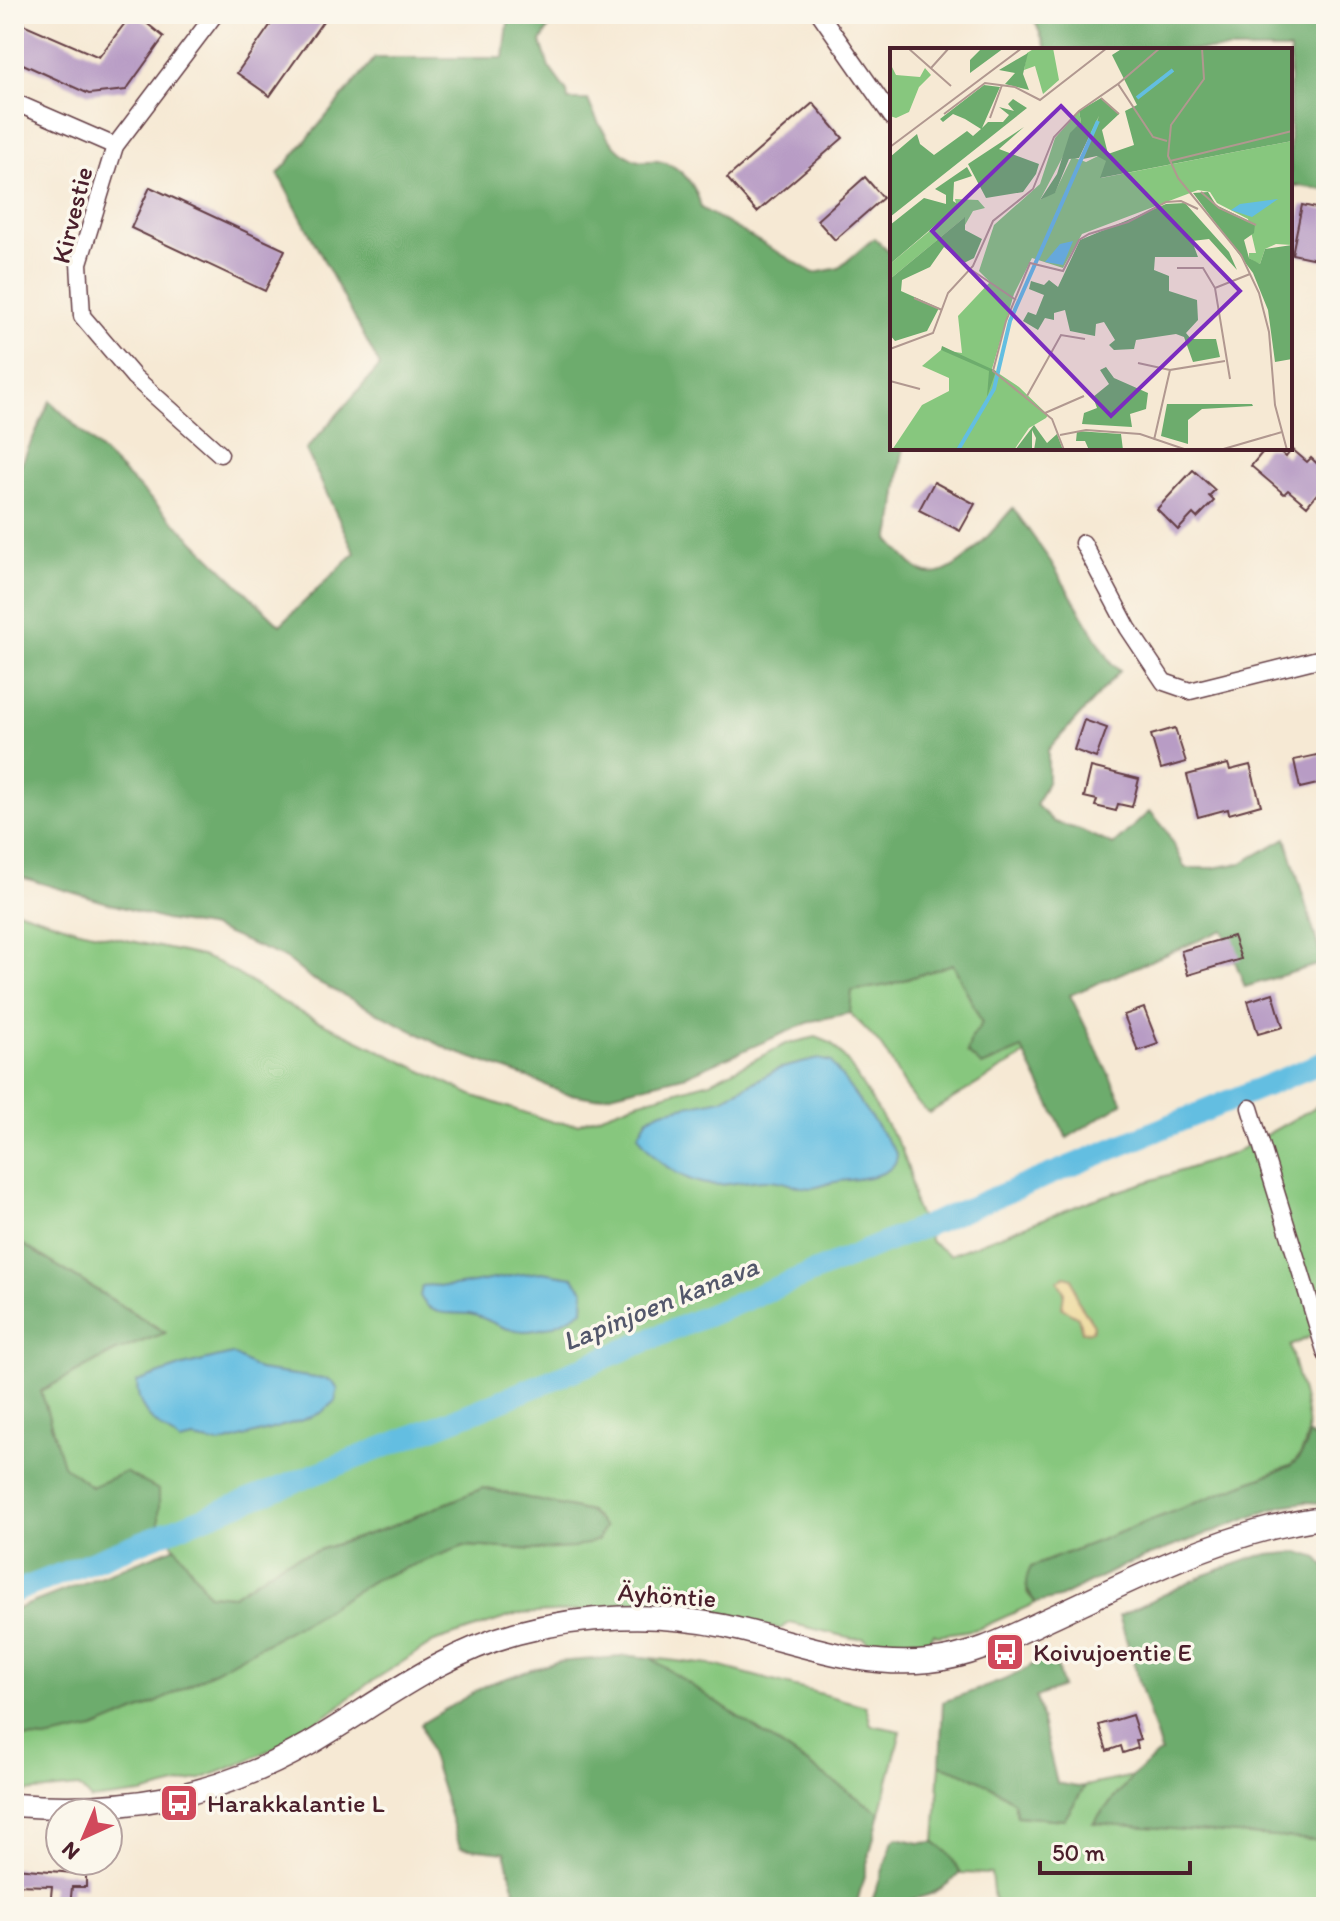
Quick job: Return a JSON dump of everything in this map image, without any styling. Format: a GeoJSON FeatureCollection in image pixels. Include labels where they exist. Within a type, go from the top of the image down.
{"type":"FeatureCollection","features":[{"type":"Feature","properties":{"kind":"main road","name":"Äyhöntie"},"geometry":{"type":"LineString","coordinates":[[14,1805],[132,1806],[204,1791],[243,1777],[306,1745],[451,1658],[491,1642],[544,1627],[627,1617],[678,1619],[725,1626],[872,1661],[930,1661],[1002,1642],[1151,1570],[1228,1540],[1307,1519],[1326,1518]]}},
{"type":"Feature","properties":{"kind":"street","name":"Kirvestie"},"geometry":{"type":"LineString","coordinates":[[215,14],[115,146],[79,263],[82,316],[134,377],[220,454]]}},
{"type":"Feature","properties":{"kind":"street"},"geometry":{"type":"LineString","coordinates":[[820,14],[890,114]]}},
{"type":"Feature","properties":{"kind":"street"},"geometry":{"type":"LineString","coordinates":[[14,102],[115,146]]}},
{"type":"Feature","properties":{"kind":"street"},"geometry":{"type":"LineString","coordinates":[[1083,543],[1128,628],[1164,682],[1190,691],[1326,657]]}},
{"type":"Feature","properties":{"kind":"street"},"geometry":{"type":"LineString","coordinates":[[1250,1108],[1326,1354]]}},
{"type":"Feature","properties":{"kind":"green space"},"geometry":{"type":"Polygon","coordinates":[[[509,14],[556,14],[541,42],[549,67],[567,92],[568,100],[588,100],[596,118],[622,152],[639,161],[656,161],[674,167],[692,185],[701,208],[814,273],[839,268],[874,238],[890,253],[890,450],[904,450],[889,540],[916,567],[926,573],[937,573],[949,569],[974,551],[1013,508],[1051,562],[1112,664],[1120,671],[1048,750],[1048,780],[1036,805],[1054,822],[1113,845],[1150,811],[1166,830],[1185,868],[1242,863],[1286,838],[1323,963],[1245,987],[1223,930],[1070,995],[1123,1103],[1067,1138],[1022,1049],[982,1066],[967,1053],[971,1039],[982,1023],[953,964],[888,985],[852,991],[850,1013],[812,1021],[687,1075],[595,1098],[563,1093],[450,1050],[310,978],[285,958],[213,928],[165,920],[14,875],[14,480],[50,401],[280,625],[355,553],[306,450],[380,366],[278,174],[375,58],[504,58],[509,14]]]}},
{"type":"Feature","properties":{"kind":"green space"},"geometry":{"type":"Polygon","coordinates":[[[1032,14],[1326,14],[1326,190],[1292,185],[1292,48],[1046,48],[1032,14]]]}},
{"type":"Feature","properties":{"kind":"green space"},"geometry":{"type":"Polygon","coordinates":[[[14,909],[79,930],[201,956],[219,963],[296,1010],[474,1096],[553,1122],[578,1124],[637,1102],[710,1082],[786,1044],[816,1037],[831,1043],[847,1061],[901,1148],[910,1174],[914,1204],[931,1242],[950,1255],[1092,1200],[1232,1154],[1326,1101],[1326,1334],[1313,1335],[1290,1346],[1307,1425],[1301,1454],[1290,1466],[1031,1567],[1027,1593],[1036,1603],[978,1629],[934,1633],[924,1645],[895,1650],[870,1645],[864,1638],[790,1623],[780,1629],[642,1607],[518,1614],[434,1642],[363,1687],[285,1743],[240,1764],[201,1779],[116,1797],[88,1797],[79,1787],[14,1793],[14,1737],[46,1739],[310,1619],[376,1579],[464,1546],[539,1550],[604,1527],[590,1512],[483,1488],[390,1527],[285,1561],[232,1596],[208,1594],[159,1525],[159,1490],[92,1487],[63,1466],[41,1391],[114,1352],[165,1332],[14,1239],[14,909]]]}},
{"type":"Feature","properties":{"kind":"green space"},"geometry":{"type":"Polygon","coordinates":[[[953,964],[982,1023],[971,1039],[1022,1048],[1025,1055],[929,1113],[908,1090],[874,1037],[850,1013],[851,991],[888,985],[953,964]]]}},
{"type":"Feature","properties":{"kind":"green space"},"geometry":{"type":"Polygon","coordinates":[[[14,1239],[165,1333],[114,1352],[41,1391],[63,1465],[91,1487],[125,1472],[159,1490],[159,1525],[14,1582],[14,1239]]]}},
{"type":"Feature","properties":{"kind":"green space"},"geometry":{"type":"Polygon","coordinates":[[[1308,1433],[1315,1439],[1326,1496],[1322,1503],[1281,1506],[1127,1564],[1059,1598],[1036,1603],[1029,1594],[1026,1582],[1031,1567],[1290,1466],[1303,1452],[1308,1433]]]}},
{"type":"Feature","properties":{"kind":"green space"},"geometry":{"type":"Polygon","coordinates":[[[483,1488],[590,1512],[604,1527],[598,1540],[574,1548],[539,1550],[464,1546],[376,1579],[310,1619],[158,1702],[94,1729],[46,1739],[14,1737],[14,1610],[176,1547],[208,1594],[232,1596],[285,1561],[390,1527],[483,1488]]]}},
{"type":"Feature","properties":{"kind":"green space"},"geometry":{"type":"Polygon","coordinates":[[[1299,1552],[1318,1558],[1326,1567],[1326,1620],[1323,1625],[1326,1637],[1326,1841],[1093,1823],[1133,1776],[1161,1752],[1119,1616],[1205,1575],[1258,1556],[1299,1552]]]}},
{"type":"Feature","properties":{"kind":"green space"},"geometry":{"type":"Polygon","coordinates":[[[632,1656],[651,1658],[880,1813],[856,1907],[519,1907],[505,1852],[460,1847],[421,1724],[488,1684],[556,1662],[632,1656]]]}},
{"type":"Feature","properties":{"kind":"green space"},"geometry":{"type":"Polygon","coordinates":[[[651,1658],[718,1666],[866,1706],[871,1725],[901,1731],[880,1813],[651,1658]]]}},
{"type":"Feature","properties":{"kind":"green space"},"geometry":{"type":"Polygon","coordinates":[[[1039,1660],[1056,1662],[1062,1687],[1036,1697],[1057,1783],[1085,1786],[1064,1820],[1017,1816],[1014,1802],[997,1790],[970,1775],[940,1765],[943,1702],[1004,1680],[1039,1660]]]}},
{"type":"Feature","properties":{"kind":"green space"},"geometry":{"type":"Polygon","coordinates":[[[940,1765],[970,1774],[1002,1790],[1015,1803],[1017,1816],[1064,1820],[1085,1786],[1133,1776],[1094,1822],[1326,1841],[1326,1907],[1001,1907],[994,1899],[991,1874],[960,1873],[950,1855],[935,1842],[940,1765]]]}},
{"type":"Feature","properties":{"kind":"green space"},"geometry":{"type":"Polygon","coordinates":[[[898,1838],[920,1843],[935,1842],[950,1855],[960,1873],[940,1889],[903,1907],[870,1907],[893,1841],[898,1838]]]}},
{"type":"Feature","properties":{"kind":"sand"},"geometry":{"type":"Polygon","coordinates":[[[1065,1276],[1072,1278],[1077,1299],[1094,1325],[1092,1331],[1082,1332],[1078,1317],[1062,1308],[1064,1292],[1058,1281],[1065,1276]]]}},
{"type":"Feature","properties":{"kind":"water"},"geometry":{"type":"Polygon","coordinates":[[[818,1059],[831,1062],[897,1154],[890,1169],[873,1176],[814,1188],[768,1180],[720,1185],[700,1183],[666,1166],[638,1135],[648,1118],[662,1111],[722,1099],[778,1069],[818,1059]]]}},
{"type":"Feature","properties":{"kind":"water"},"geometry":{"type":"Polygon","coordinates":[[[542,1272],[573,1277],[584,1291],[583,1310],[546,1328],[525,1331],[505,1328],[474,1315],[435,1311],[420,1296],[422,1286],[453,1286],[542,1272]]]}},
{"type":"Feature","properties":{"kind":"water"},"geometry":{"type":"Polygon","coordinates":[[[232,1354],[259,1370],[330,1380],[338,1389],[335,1401],[321,1413],[300,1421],[220,1444],[194,1439],[180,1442],[144,1410],[137,1382],[232,1354]]]}},
{"type":"Feature","properties":{"kind":"building"},"geometry":{"type":"Polygon","coordinates":[[[132,14],[164,37],[126,90],[89,94],[14,60],[14,20],[99,57],[132,14]]]}},
{"type":"Feature","properties":{"kind":"building"},"geometry":{"type":"Polygon","coordinates":[[[278,14],[328,14],[270,96],[237,73],[278,14]]]}},
{"type":"Feature","properties":{"kind":"building"},"geometry":{"type":"Polygon","coordinates":[[[813,103],[843,138],[757,212],[727,178],[813,103]]]}},
{"type":"Feature","properties":{"kind":"building"},"geometry":{"type":"Polygon","coordinates":[[[865,177],[883,198],[835,240],[817,220],[865,177]]]}},
{"type":"Feature","properties":{"kind":"building"},"geometry":{"type":"Polygon","coordinates":[[[150,187],[285,250],[265,291],[131,228],[150,187]]]}},
{"type":"Feature","properties":{"kind":"building"},"geometry":{"type":"Polygon","coordinates":[[[1302,205],[1326,210],[1326,261],[1292,254],[1302,205]]]}},
{"type":"Feature","properties":{"kind":"building"},"geometry":{"type":"Polygon","coordinates":[[[1292,449],[1307,462],[1311,458],[1323,469],[1319,473],[1326,478],[1326,483],[1307,506],[1288,490],[1284,494],[1251,466],[1264,450],[1278,450],[1286,457],[1292,449]]]}},
{"type":"Feature","properties":{"kind":"building"},"geometry":{"type":"Polygon","coordinates":[[[1193,470],[1215,490],[1209,496],[1214,501],[1197,518],[1193,514],[1178,530],[1157,509],[1193,470]]]}},
{"type":"Feature","properties":{"kind":"building"},"geometry":{"type":"Polygon","coordinates":[[[934,482],[975,504],[960,531],[919,510],[934,482]]]}},
{"type":"Feature","properties":{"kind":"building"},"geometry":{"type":"Polygon","coordinates":[[[1084,720],[1107,728],[1096,758],[1074,750],[1084,720]]]}},
{"type":"Feature","properties":{"kind":"building"},"geometry":{"type":"Polygon","coordinates":[[[1175,728],[1186,762],[1161,769],[1151,735],[1175,728]]]}},
{"type":"Feature","properties":{"kind":"building"},"geometry":{"type":"Polygon","coordinates":[[[1326,753],[1326,782],[1300,788],[1294,760],[1326,753]]]}},
{"type":"Feature","properties":{"kind":"building"},"geometry":{"type":"Polygon","coordinates":[[[1228,764],[1230,770],[1250,765],[1261,805],[1229,814],[1228,809],[1198,817],[1187,775],[1228,764]]]}},
{"type":"Feature","properties":{"kind":"building"},"geometry":{"type":"Polygon","coordinates":[[[1091,767],[1139,779],[1132,807],[1118,804],[1116,811],[1095,806],[1097,800],[1084,797],[1091,767]]]}},
{"type":"Feature","properties":{"kind":"building"},"geometry":{"type":"Polygon","coordinates":[[[1233,936],[1241,959],[1188,975],[1181,951],[1233,936]]]}},
{"type":"Feature","properties":{"kind":"building"},"geometry":{"type":"Polygon","coordinates":[[[1273,993],[1283,1027],[1258,1034],[1248,1001],[1273,993]]]}},
{"type":"Feature","properties":{"kind":"building"},"geometry":{"type":"Polygon","coordinates":[[[1144,1008],[1158,1044],[1138,1051],[1124,1015],[1144,1008]]]}},
{"type":"Feature","properties":{"kind":"building"},"geometry":{"type":"Polygon","coordinates":[[[1132,1715],[1140,1740],[1136,1741],[1138,1748],[1123,1753],[1121,1746],[1107,1751],[1099,1725],[1132,1715]]]}},
{"type":"Feature","properties":{"kind":"building"},"geometry":{"type":"Polygon","coordinates":[[[14,1868],[44,1870],[44,1877],[86,1877],[86,1887],[72,1887],[70,1907],[50,1907],[52,1886],[14,1885],[14,1868]]]}},
{"type":"Feature","properties":{"kind":"waterway","name":"Lapinjoen kanava"},"geometry":{"type":"LineString","coordinates":[[14,1592],[476,1411],[1326,1061]]}},
{"type":"Feature","properties":{"kind":"place","name":"Koivujoentie E"},"geometry":{"type":"Point","coordinates":[1005,1652]}},
{"type":"Feature","properties":{"kind":"place","name":"Harakkalantie L"},"geometry":{"type":"Point","coordinates":[179,1803]}}]}
